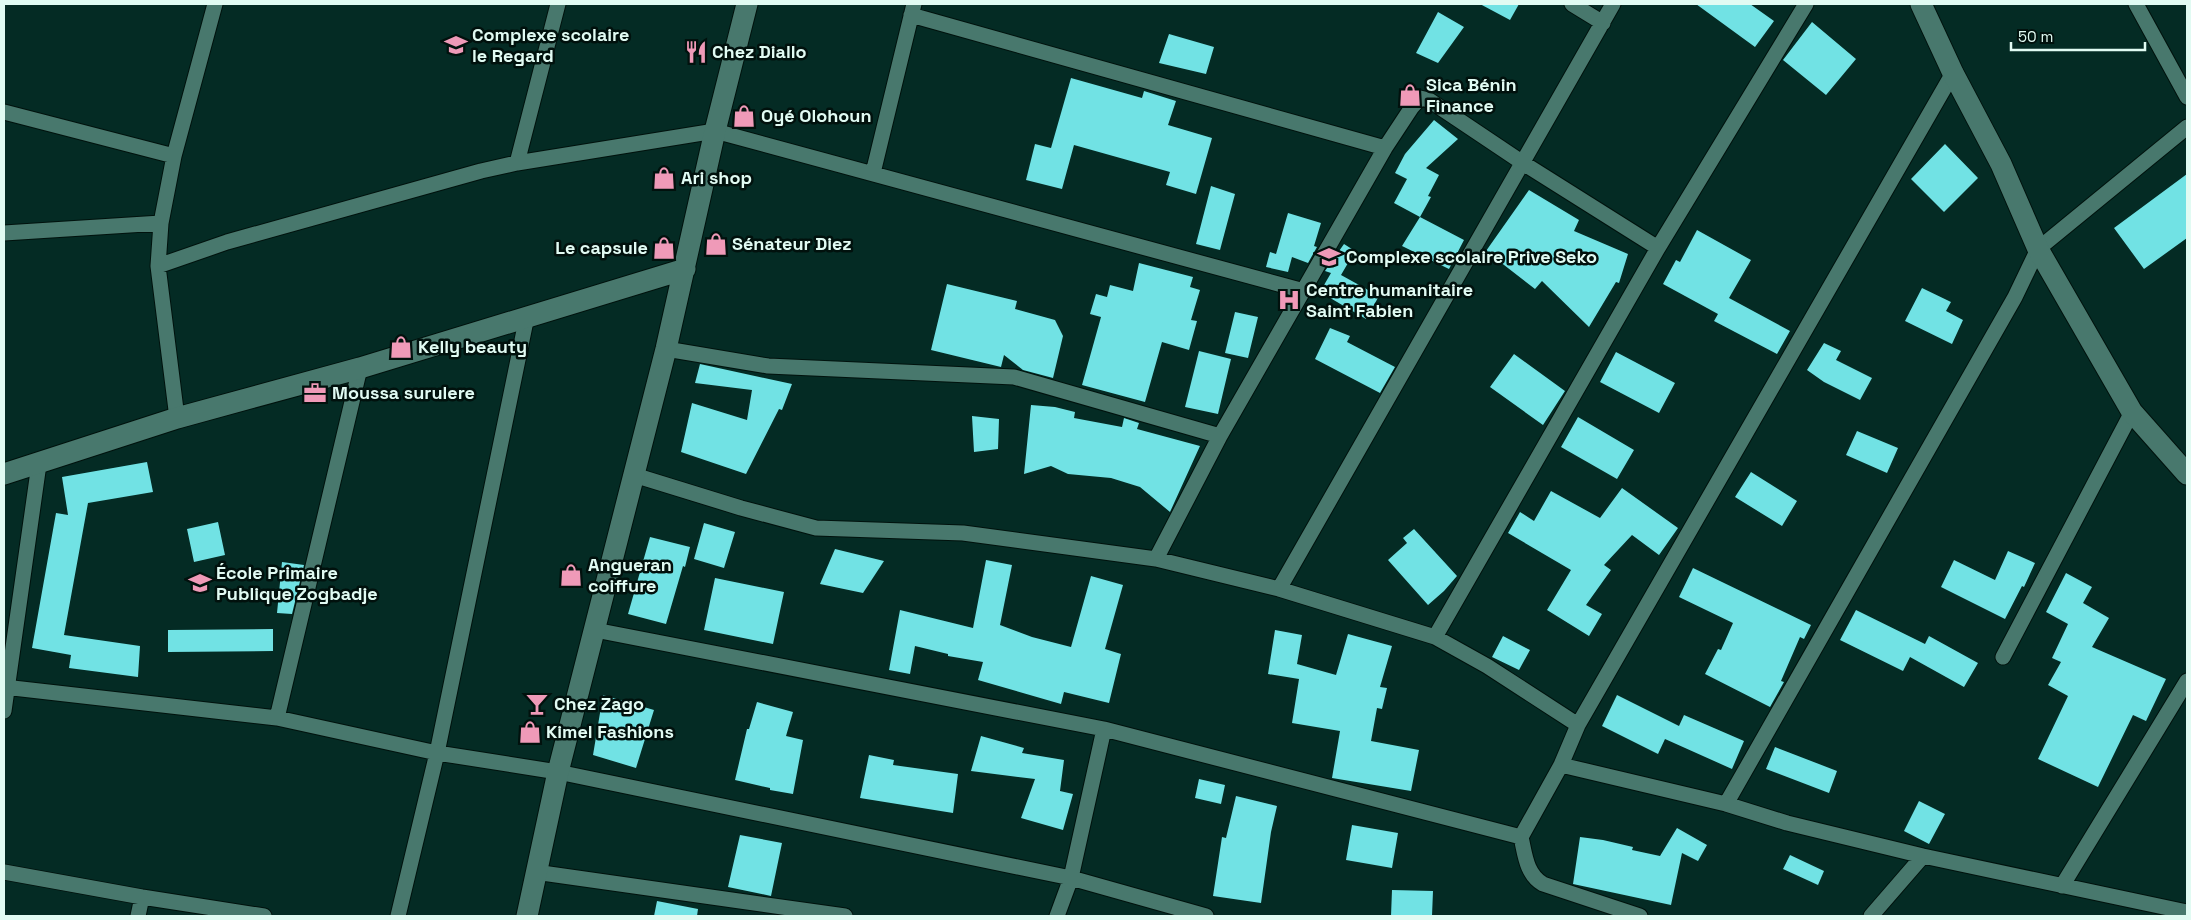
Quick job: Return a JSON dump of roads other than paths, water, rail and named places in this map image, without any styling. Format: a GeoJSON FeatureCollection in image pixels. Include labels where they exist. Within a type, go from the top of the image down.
{"type":"FeatureCollection","features":[{"type":"Feature","properties":{"kind":"street"},"geometry":{"type":"LineString","coordinates":[[177,418],[158,266],[162,223],[174,156],[215,4]]}},
{"type":"Feature","properties":{"kind":"street"},"geometry":{"type":"LineString","coordinates":[[517,162],[558,4]]}},
{"type":"Feature","properties":{"kind":"street"},"geometry":{"type":"LineString","coordinates":[[527,916],[558,772],[666,349],[715,131],[747,4]]}},
{"type":"Feature","properties":{"kind":"street"},"geometry":{"type":"LineString","coordinates":[[1572,4],[1603,23]]}},
{"type":"Feature","properties":{"kind":"street"},"geometry":{"type":"LineString","coordinates":[[1279,589],[1613,4]]}},
{"type":"Feature","properties":{"kind":"street"},"geometry":{"type":"LineString","coordinates":[[1435,637],[1658,248],[1806,4]]}},
{"type":"Feature","properties":{"kind":"street"},"geometry":{"type":"LineString","coordinates":[[1921,4],[1952,73],[2001,164],[2038,249],[2132,412],[2187,474]]}},
{"type":"Feature","properties":{"kind":"street"},"geometry":{"type":"LineString","coordinates":[[2136,4],[2187,96]]}},
{"type":"Feature","properties":{"kind":"street"},"geometry":{"type":"LineString","coordinates":[[873,173],[913,9],[1385,148]]}},
{"type":"Feature","properties":{"kind":"street"},"geometry":{"type":"LineString","coordinates":[[1640,916],[1543,884],[1534,879],[1526,860],[1521,837],[1561,765],[1578,725],[1952,73]]}},
{"type":"Feature","properties":{"kind":"street"},"geometry":{"type":"LineString","coordinates":[[1156,560],[1220,436],[1385,148],[1412,106],[1420,98],[1429,100],[1523,163],[1658,248]]}},
{"type":"Feature","properties":{"kind":"street"},"geometry":{"type":"LineString","coordinates":[[4,112],[174,156]]}},
{"type":"Feature","properties":{"kind":"street"},"geometry":{"type":"LineString","coordinates":[[1726,804],[2015,297],[2038,249],[2187,127]]}},
{"type":"Feature","properties":{"kind":"street"},"geometry":{"type":"LineString","coordinates":[[158,266],[227,242],[517,162],[715,131],[1304,291]]}},
{"type":"Feature","properties":{"kind":"street"},"geometry":{"type":"LineString","coordinates":[[4,233],[162,223]]}},
{"type":"Feature","properties":{"kind":"street"},"geometry":{"type":"LineString","coordinates":[[4,474],[177,418],[360,368],[527,316],[685,270]]}},
{"type":"Feature","properties":{"kind":"street"},"geometry":{"type":"LineString","coordinates":[[398,916],[437,753],[527,316]]}},
{"type":"Feature","properties":{"kind":"street"},"geometry":{"type":"LineString","coordinates":[[666,349],[768,366],[1014,377],[1220,436]]}},
{"type":"Feature","properties":{"kind":"street"},"geometry":{"type":"LineString","coordinates":[[277,718],[360,368]]}},
{"type":"Feature","properties":{"kind":"street"},"geometry":{"type":"LineString","coordinates":[[2003,657],[2132,412]]}},
{"type":"Feature","properties":{"kind":"street"},"geometry":{"type":"LineString","coordinates":[[4,711],[39,464]]}},
{"type":"Feature","properties":{"kind":"street"},"geometry":{"type":"LineString","coordinates":[[634,475],[741,508],[816,528],[963,533],[1156,560],[1279,589],[1435,637],[1487,666],[1578,725]]}},
{"type":"Feature","properties":{"kind":"street"},"geometry":{"type":"LineString","coordinates":[[595,630],[1104,729],[1521,837]]}},
{"type":"Feature","properties":{"kind":"street"},"geometry":{"type":"LineString","coordinates":[[2062,886],[2187,681]]}},
{"type":"Feature","properties":{"kind":"street"},"geometry":{"type":"LineString","coordinates":[[6,687],[277,718],[437,753],[558,772],[1071,878],[1206,916]]}},
{"type":"Feature","properties":{"kind":"street"},"geometry":{"type":"LineString","coordinates":[[1056,916],[1071,878],[1104,729]]}},
{"type":"Feature","properties":{"kind":"street"},"geometry":{"type":"LineString","coordinates":[[1561,765],[1726,804],[1787,823],[1923,856],[2187,912]]}},
{"type":"Feature","properties":{"kind":"street"},"geometry":{"type":"LineString","coordinates":[[1871,916],[1923,856]]}},
{"type":"Feature","properties":{"kind":"street"},"geometry":{"type":"LineString","coordinates":[[4,872],[142,897],[264,916]]}},
{"type":"Feature","properties":{"kind":"street"},"geometry":{"type":"LineString","coordinates":[[536,872],[844,916]]}},
{"type":"Feature","properties":{"kind":"street"},"geometry":{"type":"LineString","coordinates":[[138,916],[142,897]]}},
{"type":"Feature","properties":{"kind":"place","name":"Complexe scolaire le Regard"},"geometry":{"type":"Point","coordinates":[456,45]}},
{"type":"Feature","properties":{"kind":"place","name":"Chez Diallo"},"geometry":{"type":"Point","coordinates":[696,52]}},
{"type":"Feature","properties":{"kind":"place","name":"Sica Bénin Finance"},"geometry":{"type":"Point","coordinates":[1410,95]}},
{"type":"Feature","properties":{"kind":"place","name":"Oyé Olohoun"},"geometry":{"type":"Point","coordinates":[744,116]}},
{"type":"Feature","properties":{"kind":"place","name":"Ari shop"},"geometry":{"type":"Point","coordinates":[664,178]}},
{"type":"Feature","properties":{"kind":"place","name":"Sénateur Diez"},"geometry":{"type":"Point","coordinates":[716,244]}},
{"type":"Feature","properties":{"kind":"place","name":"Le capsule"},"geometry":{"type":"Point","coordinates":[664,248]}},
{"type":"Feature","properties":{"kind":"place","name":"Complexe scolaire Prive Seko"},"geometry":{"type":"Point","coordinates":[1329,257]}},
{"type":"Feature","properties":{"kind":"place","name":"Centre humanitaire Saint Fabien"},"geometry":{"type":"Point","coordinates":[1289,300]}},
{"type":"Feature","properties":{"kind":"place","name":"Kelly beauty"},"geometry":{"type":"Point","coordinates":[401,347]}},
{"type":"Feature","properties":{"kind":"place","name":"Moussa surulere"},"geometry":{"type":"Point","coordinates":[315,393]}},
{"type":"Feature","properties":{"kind":"place","name":"Angueran coiffure"},"geometry":{"type":"Point","coordinates":[571,575]}},
{"type":"Feature","properties":{"kind":"place","name":"École Primaire Publique Zogbadje"},"geometry":{"type":"Point","coordinates":[200,583]}},
{"type":"Feature","properties":{"kind":"place","name":"Chez Zago"},"geometry":{"type":"Point","coordinates":[537,704]}},
{"type":"Feature","properties":{"kind":"place","name":"Kimel Fashions"},"geometry":{"type":"Point","coordinates":[530,732]}}]}
